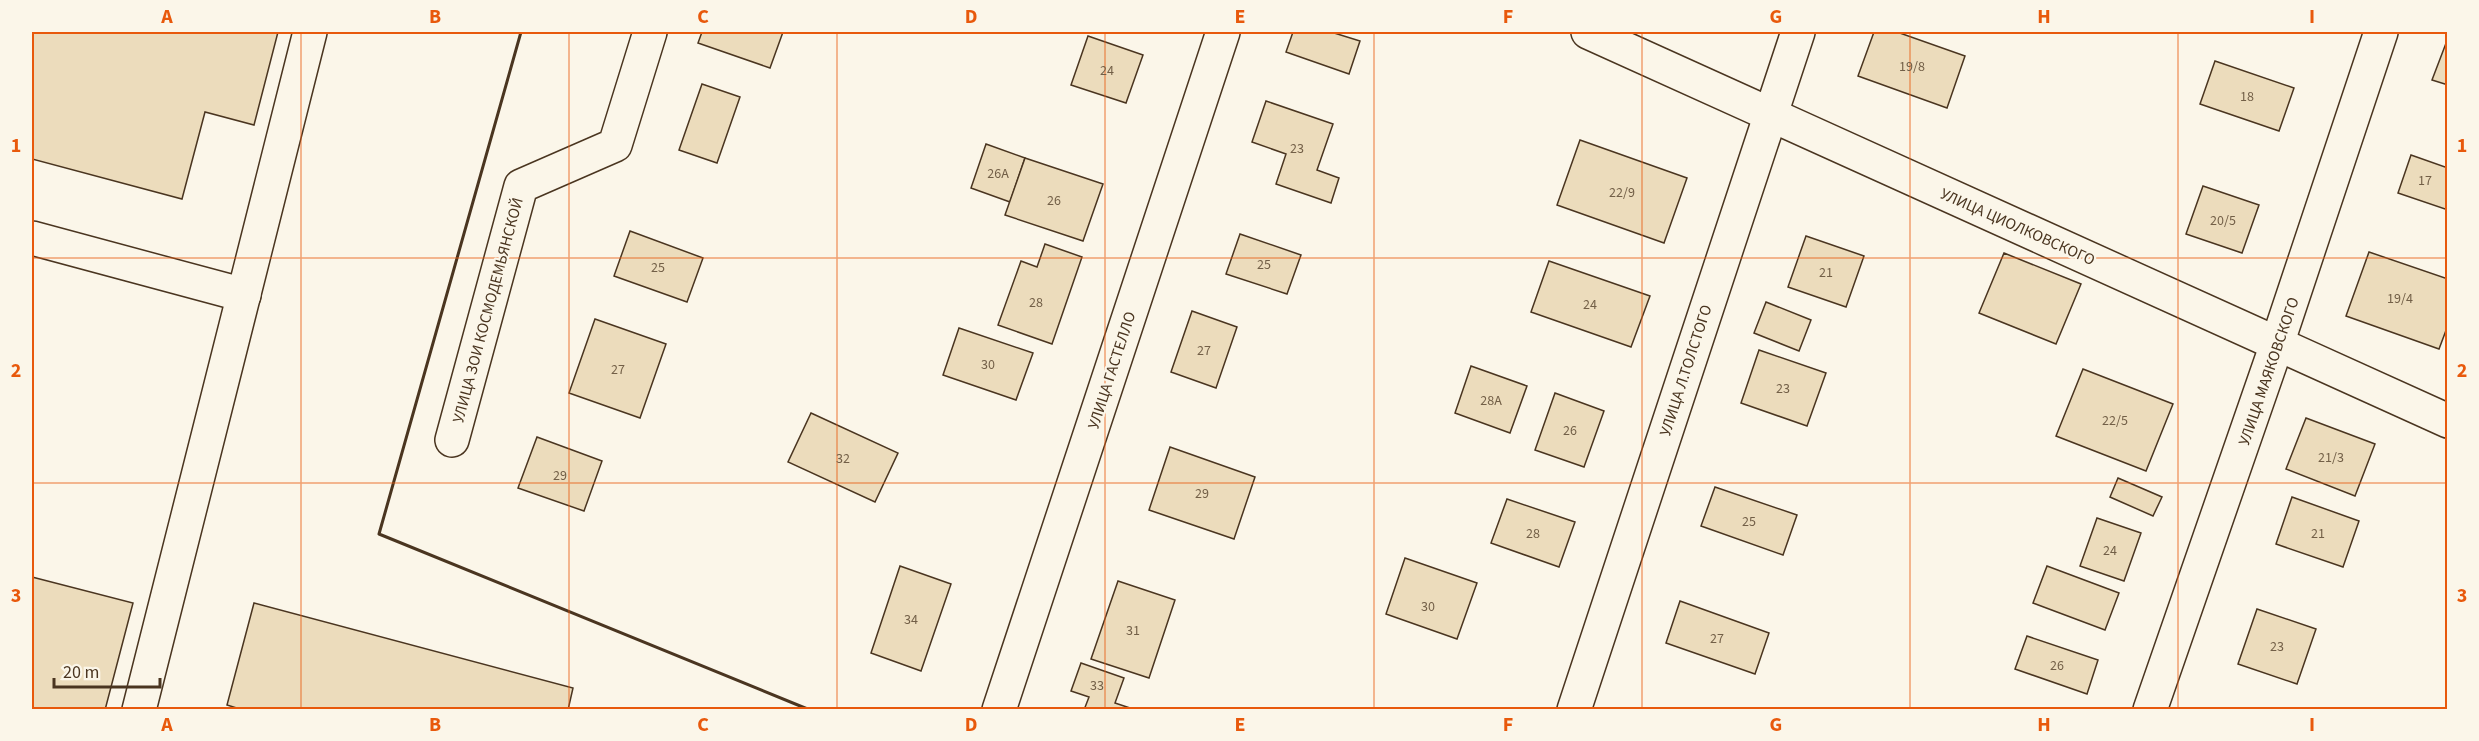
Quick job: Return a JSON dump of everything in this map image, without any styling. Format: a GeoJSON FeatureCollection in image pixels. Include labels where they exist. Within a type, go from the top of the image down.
{"type":"FeatureCollection","features":[{"type":"Feature","properties":{"kind":"street"},"geometry":{"type":"LineString","coordinates":[[139,710],[310,32]]}},
{"type":"Feature","properties":{"kind":"street","name":"УЛИЦА ЗОИ КОСМОДЕМЬЯНСКОЙ"},"geometry":{"type":"LineString","coordinates":[[452,440],[520,186],[615,145],[651,32]]}},
{"type":"Feature","properties":{"kind":"street","name":"УЛИЦА ГАСТЕЛЛО"},"geometry":{"type":"LineString","coordinates":[[999,710],[1223,32]]}},
{"type":"Feature","properties":{"kind":"street","name":"УЛИЦА ЦИОЛКОВСКОГО"},"geometry":{"type":"LineString","coordinates":[[1588,32],[2448,421]]}},
{"type":"Feature","properties":{"kind":"street","name":"УЛИЦА Л.ТОЛСТОГО"},"geometry":{"type":"LineString","coordinates":[[1574,710],[1798,32]]}},
{"type":"Feature","properties":{"kind":"street","name":"УЛИЦА МАЯКОВСКОГО"},"geometry":{"type":"LineString","coordinates":[[2151,710],[2381,32]]}},
{"type":"Feature","properties":{"kind":"street"},"geometry":{"type":"LineString","coordinates":[[32,238],[244,295]]}},
{"type":"Feature","properties":{"kind":"building"},"geometry":{"type":"Polygon","coordinates":[[[32,32],[278,32],[254,125],[205,112],[182,199],[32,159],[32,32]]]}},
{"type":"Feature","properties":{"kind":"building"},"geometry":{"type":"Polygon","coordinates":[[[702,32],[783,32],[770,68],[698,43],[702,32]]]}},
{"type":"Feature","properties":{"kind":"building"},"geometry":{"type":"Polygon","coordinates":[[[1293,32],[1331,32],[1360,41],[1349,74],[1286,52],[1293,32]]]}},
{"type":"Feature","properties":{"kind":"building"},"geometry":{"type":"Polygon","coordinates":[[[1874,32],[1897,32],[1965,56],[1947,108],[1858,76],[1874,32]]]}},
{"type":"Feature","properties":{"kind":"building"},"geometry":{"type":"Polygon","coordinates":[[[1088,36],[1143,55],[1126,103],[1071,85],[1088,36]]]}},
{"type":"Feature","properties":{"kind":"building"},"geometry":{"type":"Polygon","coordinates":[[[2448,38],[2448,85],[2432,80],[2448,38]]]}},
{"type":"Feature","properties":{"kind":"building"},"geometry":{"type":"Polygon","coordinates":[[[2215,61],[2294,88],[2279,131],[2200,104],[2215,61]]]}},
{"type":"Feature","properties":{"kind":"building"},"geometry":{"type":"Polygon","coordinates":[[[702,84],[740,97],[717,163],[679,150],[702,84]]]}},
{"type":"Feature","properties":{"kind":"building"},"geometry":{"type":"Polygon","coordinates":[[[1266,101],[1333,124],[1317,170],[1339,178],[1331,203],[1276,184],[1286,154],[1252,142],[1266,101]]]}},
{"type":"Feature","properties":{"kind":"building"},"geometry":{"type":"Polygon","coordinates":[[[1580,140],[1687,178],[1664,243],[1557,205],[1580,140]]]}},
{"type":"Feature","properties":{"kind":"building"},"geometry":{"type":"Polygon","coordinates":[[[986,144],[1025,158],[1010,202],[971,188],[986,144]]]}},
{"type":"Feature","properties":{"kind":"building"},"geometry":{"type":"Polygon","coordinates":[[[2411,155],[2448,168],[2448,210],[2398,193],[2411,155]]]}},
{"type":"Feature","properties":{"kind":"building"},"geometry":{"type":"Polygon","coordinates":[[[1025,158],[1103,184],[1083,241],[1005,215],[1025,158]]]}},
{"type":"Feature","properties":{"kind":"building"},"geometry":{"type":"Polygon","coordinates":[[[2203,186],[2259,205],[2242,253],[2186,234],[2203,186]]]}},
{"type":"Feature","properties":{"kind":"building"},"geometry":{"type":"Polygon","coordinates":[[[630,231],[703,258],[687,302],[614,276],[630,231]]]}},
{"type":"Feature","properties":{"kind":"building"},"geometry":{"type":"Polygon","coordinates":[[[1240,234],[1301,255],[1287,294],[1226,274],[1240,234]]]}},
{"type":"Feature","properties":{"kind":"building"},"geometry":{"type":"Polygon","coordinates":[[[1806,236],[1864,256],[1846,307],[1788,287],[1806,236]]]}},
{"type":"Feature","properties":{"kind":"building"},"geometry":{"type":"Polygon","coordinates":[[[1045,244],[1082,257],[1052,344],[998,325],[1021,261],[1037,267],[1045,244]]]}},
{"type":"Feature","properties":{"kind":"building"},"geometry":{"type":"Polygon","coordinates":[[[2369,252],[2448,279],[2448,325],[2439,349],[2346,316],[2369,252]]]}},
{"type":"Feature","properties":{"kind":"building"},"geometry":{"type":"Polygon","coordinates":[[[2004,253],[2081,284],[2056,344],[1979,313],[2004,253]]]}},
{"type":"Feature","properties":{"kind":"building"},"geometry":{"type":"Polygon","coordinates":[[[1549,261],[1650,296],[1631,347],[1531,312],[1549,261]]]}},
{"type":"Feature","properties":{"kind":"building"},"geometry":{"type":"Polygon","coordinates":[[[1766,302],[1811,320],[1799,351],[1754,333],[1766,302]]]}},
{"type":"Feature","properties":{"kind":"building"},"geometry":{"type":"Polygon","coordinates":[[[1192,311],[1237,327],[1216,388],[1171,372],[1192,311]]]}},
{"type":"Feature","properties":{"kind":"building"},"geometry":{"type":"Polygon","coordinates":[[[595,319],[666,344],[640,418],[569,393],[595,319]]]}},
{"type":"Feature","properties":{"kind":"building"},"geometry":{"type":"Polygon","coordinates":[[[959,328],[1033,353],[1016,400],[943,375],[959,328]]]}},
{"type":"Feature","properties":{"kind":"building"},"geometry":{"type":"Polygon","coordinates":[[[1759,350],[1826,373],[1807,426],[1741,403],[1759,350]]]}},
{"type":"Feature","properties":{"kind":"building"},"geometry":{"type":"Polygon","coordinates":[[[1471,366],[1527,386],[1510,433],[1455,413],[1471,366]]]}},
{"type":"Feature","properties":{"kind":"building"},"geometry":{"type":"Polygon","coordinates":[[[2083,369],[2173,404],[2146,471],[2056,436],[2083,369]]]}},
{"type":"Feature","properties":{"kind":"building"},"geometry":{"type":"Polygon","coordinates":[[[1555,393],[1604,411],[1584,467],[1535,450],[1555,393]]]}},
{"type":"Feature","properties":{"kind":"building"},"geometry":{"type":"Polygon","coordinates":[[[811,413],[898,453],[875,502],[788,462],[811,413]]]}},
{"type":"Feature","properties":{"kind":"building"},"geometry":{"type":"Polygon","coordinates":[[[2306,418],[2375,444],[2355,496],[2286,469],[2306,418]]]}},
{"type":"Feature","properties":{"kind":"building"},"geometry":{"type":"Polygon","coordinates":[[[537,437],[602,461],[584,511],[518,488],[537,437]]]}},
{"type":"Feature","properties":{"kind":"building"},"geometry":{"type":"Polygon","coordinates":[[[1170,447],[1255,477],[1234,539],[1149,510],[1170,447]]]}},
{"type":"Feature","properties":{"kind":"building"},"geometry":{"type":"Polygon","coordinates":[[[2118,478],[2162,497],[2153,516],[2110,497],[2118,478]]]}},
{"type":"Feature","properties":{"kind":"building"},"geometry":{"type":"Polygon","coordinates":[[[1715,487],[1797,515],[1783,555],[1701,526],[1715,487]]]}},
{"type":"Feature","properties":{"kind":"building"},"geometry":{"type":"Polygon","coordinates":[[[2292,497],[2359,521],[2343,567],[2276,544],[2292,497]]]}},
{"type":"Feature","properties":{"kind":"building"},"geometry":{"type":"Polygon","coordinates":[[[1507,499],[1575,522],[1559,567],[1491,543],[1507,499]]]}},
{"type":"Feature","properties":{"kind":"building"},"geometry":{"type":"Polygon","coordinates":[[[2097,518],[2141,533],[2124,581],[2080,566],[2097,518]]]}},
{"type":"Feature","properties":{"kind":"building"},"geometry":{"type":"Polygon","coordinates":[[[1405,558],[1477,583],[1457,639],[1386,614],[1405,558]]]}},
{"type":"Feature","properties":{"kind":"building"},"geometry":{"type":"Polygon","coordinates":[[[900,566],[951,584],[921,671],[871,653],[900,566]]]}},
{"type":"Feature","properties":{"kind":"building"},"geometry":{"type":"Polygon","coordinates":[[[2047,566],[2119,593],[2105,630],[2033,603],[2047,566]]]}},
{"type":"Feature","properties":{"kind":"building"},"geometry":{"type":"Polygon","coordinates":[[[32,577],[133,603],[105,710],[32,710],[32,577]]]}},
{"type":"Feature","properties":{"kind":"building"},"geometry":{"type":"Polygon","coordinates":[[[1118,581],[1175,600],[1149,678],[1091,659],[1118,581]]]}},
{"type":"Feature","properties":{"kind":"building"},"geometry":{"type":"Polygon","coordinates":[[[1680,601],[1769,633],[1755,674],[1666,643],[1680,601]]]}},
{"type":"Feature","properties":{"kind":"building"},"geometry":{"type":"Polygon","coordinates":[[[254,603],[573,688],[568,710],[243,710],[227,705],[254,603]]]}},
{"type":"Feature","properties":{"kind":"building"},"geometry":{"type":"Polygon","coordinates":[[[2257,609],[2316,629],[2297,684],[2238,664],[2257,609]]]}},
{"type":"Feature","properties":{"kind":"building"},"geometry":{"type":"Polygon","coordinates":[[[2027,636],[2098,660],[2087,694],[2015,669],[2027,636]]]}},
{"type":"Feature","properties":{"kind":"building"},"geometry":{"type":"Polygon","coordinates":[[[1081,663],[1124,678],[1115,703],[1136,710],[1084,710],[1089,697],[1071,691],[1081,663]]]}},
{"type":"Feature","properties":{"kind":"wall"},"geometry":{"type":"LineString","coordinates":[[521,32],[379,534],[810,710]]}}]}
